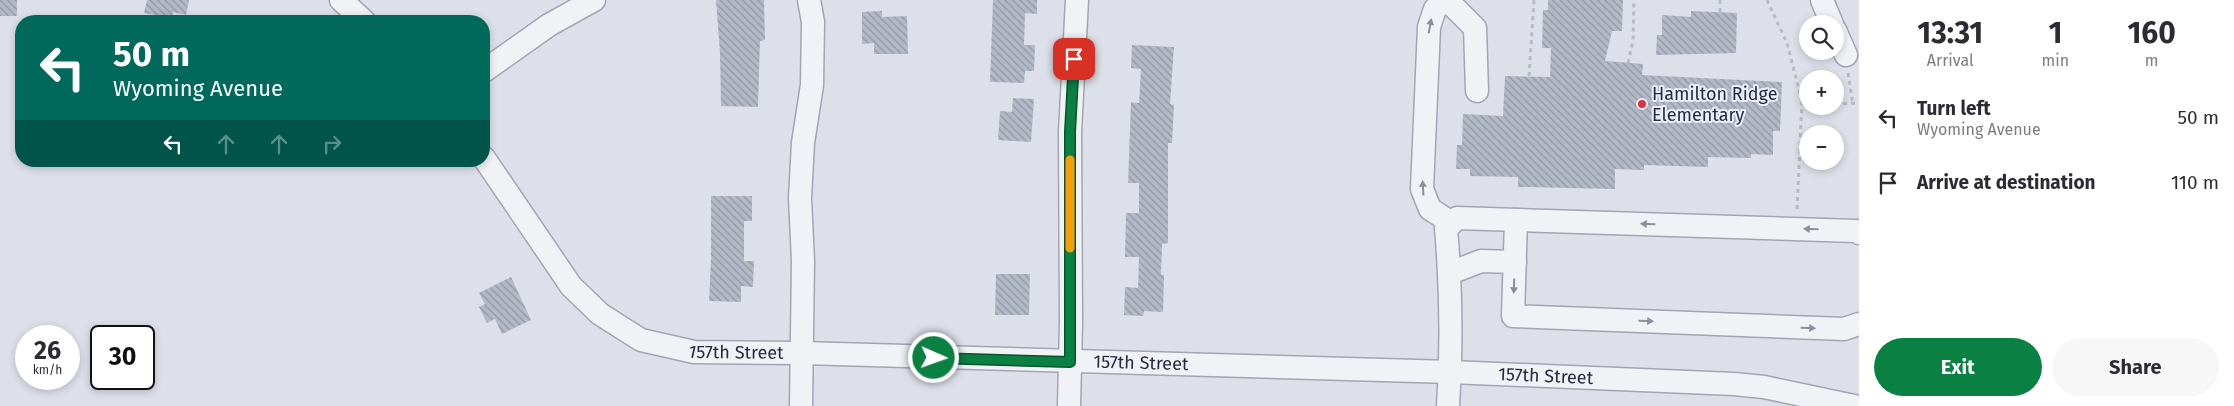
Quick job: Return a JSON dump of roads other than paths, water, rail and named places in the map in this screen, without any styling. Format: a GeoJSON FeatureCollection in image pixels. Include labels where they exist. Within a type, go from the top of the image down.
{"type":"FeatureCollection","features":[{"type":"Feature","properties":{"kind":"street"},"geometry":{"type":"LineString","coordinates":[[341,0],[357,15]]}},
{"type":"Feature","properties":{"kind":"street"},"geometry":{"type":"LineString","coordinates":[[490,67],[549,25],[594,0]]}},
{"type":"Feature","properties":{"kind":"street"},"geometry":{"type":"LineString","coordinates":[[801,406],[803,262],[800,198],[803,143],[812,86],[813,22],[809,0]]}},
{"type":"Feature","properties":{"kind":"street"},"geometry":{"type":"LineString","coordinates":[[1069,406],[1070,132],[1077,0]]}},
{"type":"Feature","properties":{"kind":"street"},"geometry":{"type":"LineString","coordinates":[[1452,223],[1430,209],[1422,189],[1428,27],[1435,9],[1445,0],[1475,28],[1478,91]]}},
{"type":"Feature","properties":{"kind":"street"},"geometry":{"type":"LineString","coordinates":[[1822,0],[1828,15]]}},
{"type":"Feature","properties":{"kind":"street"},"geometry":{"type":"LineString","coordinates":[[1844,50],[1846,55]]}},
{"type":"Feature","properties":{"kind":"street","name":"157th Street"},"geometry":{"type":"LineString","coordinates":[[490,167],[571,286],[600,314],[641,340],[694,352],[802,353],[1451,372],[1734,384],[1763,397],[1854,406]]}},
{"type":"Feature","properties":{"kind":"street"},"geometry":{"type":"LineString","coordinates":[[1448,406],[1451,372],[1450,273],[1446,228],[1458,218],[1859,232]]}},
{"type":"Feature","properties":{"kind":"street"},"geometry":{"type":"LineString","coordinates":[[1516,220],[1513,316],[1844,329],[1859,324]]}},
{"type":"Feature","properties":{"kind":"street"},"geometry":{"type":"LineString","coordinates":[[1450,273],[1481,261],[1514,262]]}},
{"type":"Feature","properties":{"kind":"place","name":"Hamilton Ridge Elementary"},"geometry":{"type":"Point","coordinates":[1642,104]}}]}
